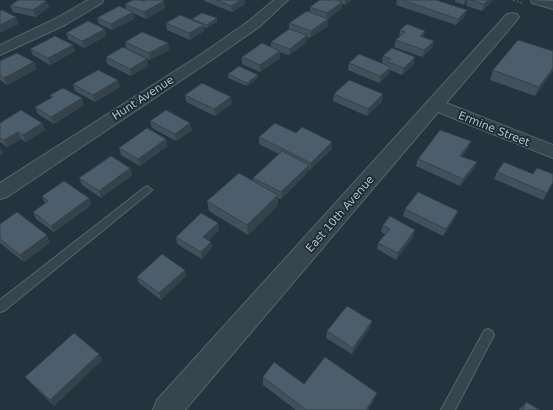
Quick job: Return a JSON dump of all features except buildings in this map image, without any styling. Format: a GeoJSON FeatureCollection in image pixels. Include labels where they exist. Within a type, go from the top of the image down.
{"type":"FeatureCollection","features":[{"type":"Feature","properties":{"kind":"street"},"geometry":{"type":"LineString","coordinates":[[0,52],[60,22],[97,0]]}},
{"type":"Feature","properties":{"kind":"street","name":"Hunt Avenue"},"geometry":{"type":"LineString","coordinates":[[0,192],[211,54],[254,24],[282,0]]}},
{"type":"Feature","properties":{"kind":"street"},"geometry":{"type":"LineString","coordinates":[[536,0],[553,5]]}},
{"type":"Feature","properties":{"kind":"street","name":"East 10th Avenue"},"geometry":{"type":"LineString","coordinates":[[167,410],[512,17]]}},
{"type":"Feature","properties":{"kind":"street","name":"Ermine Street"},"geometry":{"type":"LineString","coordinates":[[436,105],[553,152]]}},
{"type":"Feature","properties":{"kind":"lane"},"geometry":{"type":"LineString","coordinates":[[0,307],[147,190]]}},
{"type":"Feature","properties":{"kind":"lane"},"geometry":{"type":"LineString","coordinates":[[448,410],[488,335]]}}]}
